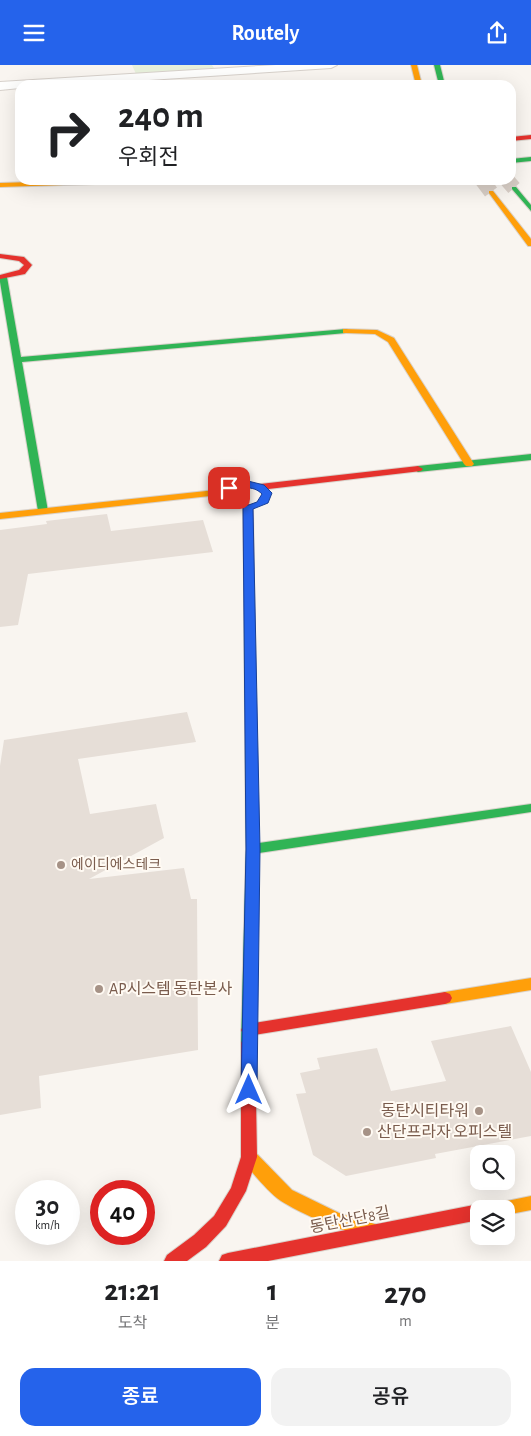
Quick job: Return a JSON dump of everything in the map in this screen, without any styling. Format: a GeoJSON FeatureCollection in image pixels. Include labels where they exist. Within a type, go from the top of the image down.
{"type":"FeatureCollection","features":[{"type":"Feature","properties":{"kind":"main road"},"geometry":{"type":"LineString","coordinates":[[414,65],[418,80]]}},
{"type":"Feature","properties":{"kind":"main road"},"geometry":{"type":"LineString","coordinates":[[438,65],[441,80]]}},
{"type":"Feature","properties":{"kind":"main road"},"geometry":{"type":"LineString","coordinates":[[516,138],[531,137]]}},
{"type":"Feature","properties":{"kind":"main road"},"geometry":{"type":"LineString","coordinates":[[516,145],[531,144]]}},
{"type":"Feature","properties":{"kind":"main road"},"geometry":{"type":"LineString","coordinates":[[516,152],[531,151]]}},
{"type":"Feature","properties":{"kind":"main road"},"geometry":{"type":"LineString","coordinates":[[516,161],[531,160]]}},
{"type":"Feature","properties":{"kind":"main road"},"geometry":{"type":"LineString","coordinates":[[0,180],[15,179]]}},
{"type":"Feature","properties":{"kind":"main road"},"geometry":{"type":"LineString","coordinates":[[0,185],[15,185]]}},
{"type":"Feature","properties":{"kind":"main road"},"geometry":{"type":"LineString","coordinates":[[514,188],[531,209]]}},
{"type":"Feature","properties":{"kind":"main road"},"geometry":{"type":"LineString","coordinates":[[491,192],[531,244]]}},
{"type":"Feature","properties":{"kind":"main road"},"geometry":{"type":"LineString","coordinates":[[0,256],[21,259],[28,265],[22,272],[1,277],[43,511]]}},
{"type":"Feature","properties":{"kind":"main road"},"geometry":{"type":"LineString","coordinates":[[17,360],[358,330],[377,332],[391,340],[469,464]]}},
{"type":"Feature","properties":{"kind":"main road"},"geometry":{"type":"LineString","coordinates":[[248,507],[263,496],[469,464],[531,457]]}},
{"type":"Feature","properties":{"kind":"main road"},"geometry":{"type":"LineString","coordinates":[[248,484],[263,496]]}},
{"type":"Feature","properties":{"kind":"main road"},"geometry":{"type":"LineString","coordinates":[[0,516],[230,496],[248,507]]}},
{"type":"Feature","properties":{"kind":"main road"},"geometry":{"type":"LineString","coordinates":[[173,1261],[200,1241],[220,1221],[238,1191],[249,1157],[248,1030],[253,849],[248,507]]}},
{"type":"Feature","properties":{"kind":"main road"},"geometry":{"type":"LineString","coordinates":[[253,849],[531,808]]}},
{"type":"Feature","properties":{"kind":"main road"},"geometry":{"type":"LineString","coordinates":[[248,1030],[531,984]]}},
{"type":"Feature","properties":{"kind":"main road"},"geometry":{"type":"LineString","coordinates":[[249,1157],[286,1195],[336,1220],[377,1231]]}},
{"type":"Feature","properties":{"kind":"main road"},"geometry":{"type":"LineString","coordinates":[[515,1206],[531,1203]]}},
{"type":"Feature","properties":{"kind":"main road","name":"동탄산단8길"},"geometry":{"type":"LineString","coordinates":[[228,1261],[470,1214]]}},
{"type":"Feature","properties":{"kind":"street"},"geometry":{"type":"LineString","coordinates":[[124,65],[129,78]]}},
{"type":"Feature","properties":{"kind":"street"},"geometry":{"type":"LineString","coordinates":[[97,80],[218,69],[331,65]]}},
{"type":"Feature","properties":{"kind":"street"},"geometry":{"type":"LineString","coordinates":[[0,86],[15,85]]}},
{"type":"Feature","properties":{"kind":"green space"},"geometry":{"type":"Polygon","coordinates":[[[132,65],[212,65],[214,68],[136,74],[132,65]]]}},
{"type":"Feature","properties":{"kind":"building"},"geometry":{"type":"Polygon","coordinates":[[[107,514],[111,531],[203,520],[213,552],[28,574],[18,625],[0,627],[0,530],[47,524],[46,521],[107,514]]]}},
{"type":"Feature","properties":{"kind":"building"},"geometry":{"type":"Polygon","coordinates":[[[187,712],[196,742],[78,759],[90,814],[156,804],[164,838],[89,879],[184,868],[191,899],[197,899],[198,1050],[39,1076],[41,1108],[0,1115],[0,766],[4,740],[187,712]]]}},
{"type":"Feature","properties":{"kind":"building"},"geometry":{"type":"Polygon","coordinates":[[[511,1026],[531,1072],[531,1136],[483,1145],[470,1145],[470,1147],[435,1154],[436,1158],[346,1176],[313,1155],[296,1094],[306,1093],[300,1073],[320,1069],[317,1058],[377,1048],[391,1091],[446,1081],[431,1041],[511,1026]]]}},
{"type":"Feature","properties":{"kind":"tunnel"},"geometry":{"type":"LineString","coordinates":[[486,185],[491,192]]}},
{"type":"Feature","properties":{"kind":"traffic: fast"},"geometry":{"type":"LineString","coordinates":[[437,65],[441,80]]}},
{"type":"Feature","properties":{"kind":"traffic: fast"},"geometry":{"type":"LineString","coordinates":[[516,160],[531,159]]}},
{"type":"Feature","properties":{"kind":"traffic: fast"},"geometry":{"type":"LineString","coordinates":[[514,188],[531,209]]}},
{"type":"Feature","properties":{"kind":"traffic: fast"},"geometry":{"type":"LineString","coordinates":[[3,277],[43,511]]}},
{"type":"Feature","properties":{"kind":"traffic: fast"},"geometry":{"type":"LineString","coordinates":[[17,360],[346,331]]}},
{"type":"Feature","properties":{"kind":"traffic: fast"},"geometry":{"type":"LineString","coordinates":[[418,469],[531,457]]}},
{"type":"Feature","properties":{"kind":"traffic: fast"},"geometry":{"type":"LineString","coordinates":[[248,1043],[253,849],[249,581]]}},
{"type":"Feature","properties":{"kind":"traffic: fast"},"geometry":{"type":"LineString","coordinates":[[253,849],[531,808]]}},
{"type":"Feature","properties":{"kind":"traffic: slow"},"geometry":{"type":"LineString","coordinates":[[414,65],[418,80]]}},
{"type":"Feature","properties":{"kind":"traffic: slow"},"geometry":{"type":"LineString","coordinates":[[0,185],[15,185]]}},
{"type":"Feature","properties":{"kind":"traffic: slow"},"geometry":{"type":"LineString","coordinates":[[491,192],[531,244]]}},
{"type":"Feature","properties":{"kind":"traffic: slow"},"geometry":{"type":"LineString","coordinates":[[346,331],[377,332],[391,340],[469,464]]}},
{"type":"Feature","properties":{"kind":"traffic: slow"},"geometry":{"type":"LineString","coordinates":[[0,516],[225,492]]}},
{"type":"Feature","properties":{"kind":"traffic: slow"},"geometry":{"type":"LineString","coordinates":[[445,998],[531,984]]}},
{"type":"Feature","properties":{"kind":"traffic: slow"},"geometry":{"type":"LineString","coordinates":[[249,1157],[286,1195],[336,1220],[372,1230]]}},
{"type":"Feature","properties":{"kind":"traffic: slow"},"geometry":{"type":"LineString","coordinates":[[515,1206],[531,1203]]}},
{"type":"Feature","properties":{"kind":"traffic: jam"},"geometry":{"type":"LineString","coordinates":[[516,138],[531,137]]}},
{"type":"Feature","properties":{"kind":"traffic: jam"},"geometry":{"type":"LineString","coordinates":[[0,256],[21,259],[28,265],[22,272],[0,277]]}},
{"type":"Feature","properties":{"kind":"traffic: jam"},"geometry":{"type":"LineString","coordinates":[[260,487],[418,469]]}},
{"type":"Feature","properties":{"kind":"traffic: jam"},"geometry":{"type":"LineString","coordinates":[[248,507],[249,581]]}},
{"type":"Feature","properties":{"kind":"traffic: jam"},"geometry":{"type":"LineString","coordinates":[[248,1030],[445,998]]}},
{"type":"Feature","properties":{"kind":"traffic: jam"},"geometry":{"type":"LineString","coordinates":[[173,1261],[200,1241],[220,1221],[238,1191],[249,1157],[248,1043]]}},
{"type":"Feature","properties":{"kind":"traffic: jam"},"geometry":{"type":"LineString","coordinates":[[228,1261],[470,1214]]}},
{"type":"Feature","properties":{"kind":"place","name":"에이디에스테크"},"geometry":{"type":"Point","coordinates":[61,865]}},
{"type":"Feature","properties":{"kind":"place","name":"AP시스템 동탄본사"},"geometry":{"type":"Point","coordinates":[99,989]}},
{"type":"Feature","properties":{"kind":"place","name":"동탄시티타워"},"geometry":{"type":"Point","coordinates":[479,1111]}},
{"type":"Feature","properties":{"kind":"place","name":"산단프라자 오피스텔"},"geometry":{"type":"Point","coordinates":[367,1132]}},
{"type":"Feature","properties":{"kind":"route"},"geometry":{"type":"LineString","coordinates":[[229,488],[248,484],[260,487],[267,493],[265,501],[261,504],[248,507],[253,849],[248,1030],[249,1090]]}}]}
